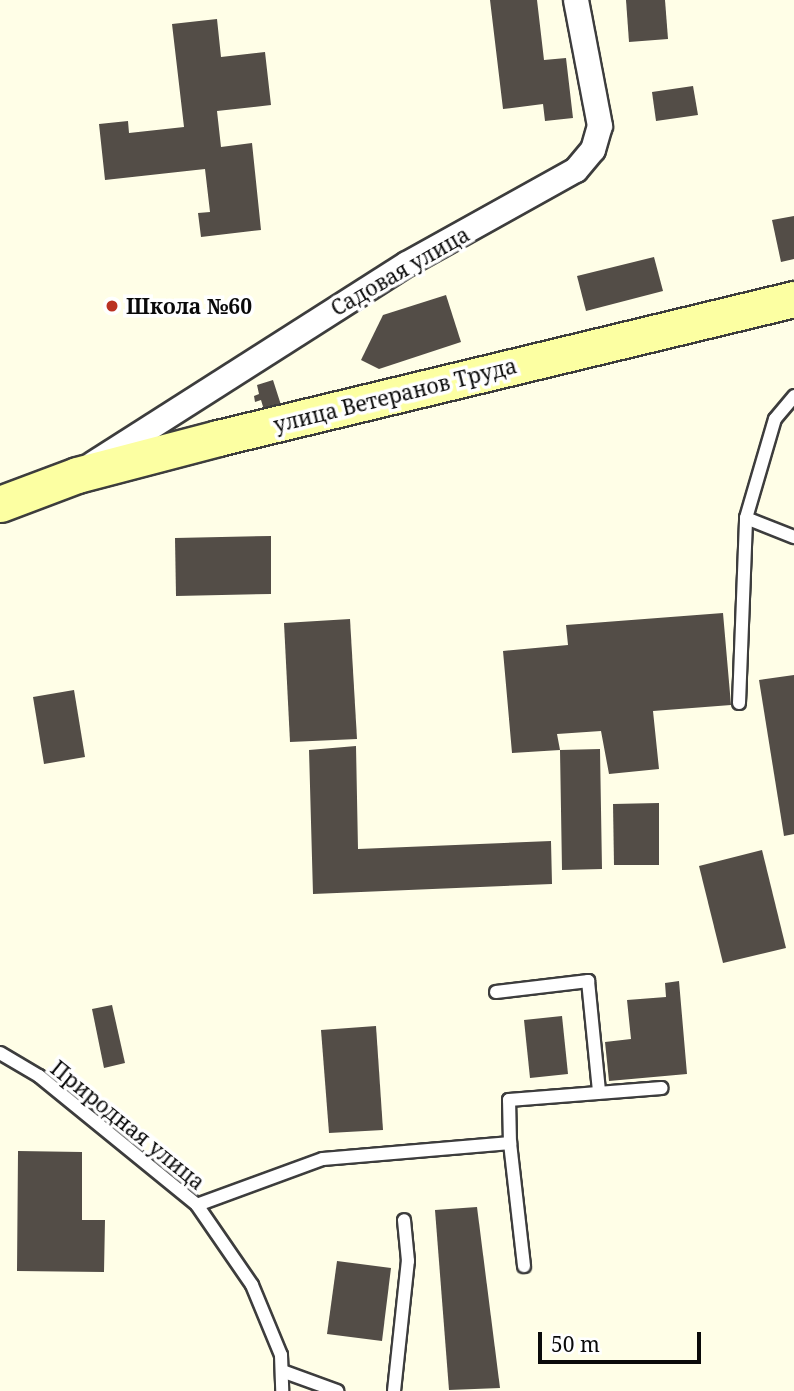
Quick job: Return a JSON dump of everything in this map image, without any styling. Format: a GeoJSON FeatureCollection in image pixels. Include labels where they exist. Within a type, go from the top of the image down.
{"type":"FeatureCollection","features":[{"type":"Feature","properties":{"kind":"street","name":"Садовая улица"},"geometry":{"type":"LineString","coordinates":[[76,475],[267,350],[407,264],[576,170],[593,150],[600,126],[576,0]]}},
{"type":"Feature","properties":{"kind":"street","name":"улица Ветеранов Труда"},"geometry":{"type":"LineString","coordinates":[[0,504],[76,475],[794,299]]}},
{"type":"Feature","properties":{"kind":"lane"},"geometry":{"type":"LineString","coordinates":[[738,703],[746,519],[775,419],[794,396]]}},
{"type":"Feature","properties":{"kind":"lane"},"geometry":{"type":"LineString","coordinates":[[746,519],[794,537]]}},
{"type":"Feature","properties":{"kind":"lane"},"geometry":{"type":"LineString","coordinates":[[496,992],[588,981],[599,1092]]}},
{"type":"Feature","properties":{"kind":"lane","name":"Природная улица"},"geometry":{"type":"LineString","coordinates":[[0,1053],[39,1076],[197,1205],[252,1285],[281,1354],[282,1391]]}},
{"type":"Feature","properties":{"kind":"lane"},"geometry":{"type":"LineString","coordinates":[[524,1266],[510,1143],[509,1100],[662,1088]]}},
{"type":"Feature","properties":{"kind":"lane"},"geometry":{"type":"LineString","coordinates":[[197,1205],[323,1159],[510,1143]]}},
{"type":"Feature","properties":{"kind":"lane"},"geometry":{"type":"LineString","coordinates":[[394,1391],[408,1261],[404,1220]]}},
{"type":"Feature","properties":{"kind":"lane"},"geometry":{"type":"LineString","coordinates":[[282,1371],[337,1391]]}},
{"type":"Feature","properties":{"kind":"building"},"geometry":{"type":"Polygon","coordinates":[[[490,0],[537,0],[544,60],[566,58],[573,118],[545,121],[543,104],[503,109],[490,0]]]}},
{"type":"Feature","properties":{"kind":"building"},"geometry":{"type":"Polygon","coordinates":[[[626,0],[665,0],[668,39],[629,42],[626,0]]]}},
{"type":"Feature","properties":{"kind":"building"},"geometry":{"type":"Polygon","coordinates":[[[217,19],[221,57],[265,52],[271,105],[217,111],[221,147],[252,143],[261,230],[201,237],[198,213],[210,212],[205,169],[105,180],[99,124],[128,121],[129,133],[184,127],[172,24],[217,19]]]}},
{"type":"Feature","properties":{"kind":"building"},"geometry":{"type":"Polygon","coordinates":[[[693,86],[698,115],[656,121],[652,92],[693,86]]]}},
{"type":"Feature","properties":{"kind":"building"},"geometry":{"type":"Polygon","coordinates":[[[794,216],[794,259],[781,262],[772,220],[794,216]]]}},
{"type":"Feature","properties":{"kind":"building"},"geometry":{"type":"Polygon","coordinates":[[[654,257],[663,291],[586,311],[577,276],[654,257]]]}},
{"type":"Feature","properties":{"kind":"building"},"geometry":{"type":"Polygon","coordinates":[[[446,295],[461,342],[379,369],[361,360],[383,315],[446,295]]]}},
{"type":"Feature","properties":{"kind":"building"},"geometry":{"type":"Polygon","coordinates":[[[273,380],[281,405],[264,410],[261,400],[255,402],[254,396],[259,394],[257,385],[273,380]]]}},
{"type":"Feature","properties":{"kind":"building"},"geometry":{"type":"Polygon","coordinates":[[[271,536],[271,594],[176,596],[175,538],[271,536]]]}},
{"type":"Feature","properties":{"kind":"building"},"geometry":{"type":"Polygon","coordinates":[[[723,613],[731,705],[653,711],[659,769],[609,774],[601,731],[557,734],[560,750],[512,753],[503,651],[568,645],[566,625],[723,613]]]}},
{"type":"Feature","properties":{"kind":"building"},"geometry":{"type":"Polygon","coordinates":[[[350,619],[357,739],[290,742],[284,623],[350,619]]]}},
{"type":"Feature","properties":{"kind":"building"},"geometry":{"type":"Polygon","coordinates":[[[794,675],[794,834],[784,836],[759,680],[794,675]]]}},
{"type":"Feature","properties":{"kind":"building"},"geometry":{"type":"Polygon","coordinates":[[[74,690],[85,757],[44,764],[33,697],[74,690]]]}},
{"type":"Feature","properties":{"kind":"building"},"geometry":{"type":"Polygon","coordinates":[[[356,746],[358,849],[551,841],[552,884],[313,894],[309,750],[356,746]]]}},
{"type":"Feature","properties":{"kind":"building"},"geometry":{"type":"Polygon","coordinates":[[[600,749],[602,869],[562,870],[560,750],[600,749]]]}},
{"type":"Feature","properties":{"kind":"building"},"geometry":{"type":"Polygon","coordinates":[[[659,803],[659,865],[614,865],[613,804],[659,803]]]}},
{"type":"Feature","properties":{"kind":"building"},"geometry":{"type":"Polygon","coordinates":[[[762,850],[786,948],[723,963],[699,866],[762,850]]]}},
{"type":"Feature","properties":{"kind":"building"},"geometry":{"type":"Polygon","coordinates":[[[679,981],[687,1074],[609,1081],[605,1042],[631,1039],[627,1000],[666,997],[665,983],[679,981]]]}},
{"type":"Feature","properties":{"kind":"building"},"geometry":{"type":"Polygon","coordinates":[[[112,1005],[125,1063],[104,1068],[92,1009],[112,1005]]]}},
{"type":"Feature","properties":{"kind":"building"},"geometry":{"type":"Polygon","coordinates":[[[562,1016],[568,1074],[530,1078],[524,1020],[562,1016]]]}},
{"type":"Feature","properties":{"kind":"building"},"geometry":{"type":"Polygon","coordinates":[[[376,1026],[383,1130],[329,1133],[321,1030],[376,1026]]]}},
{"type":"Feature","properties":{"kind":"building"},"geometry":{"type":"Polygon","coordinates":[[[18,1151],[82,1152],[82,1220],[105,1220],[104,1272],[17,1271],[18,1151]]]}},
{"type":"Feature","properties":{"kind":"building"},"geometry":{"type":"Polygon","coordinates":[[[477,1207],[500,1388],[449,1390],[435,1210],[477,1207]]]}},
{"type":"Feature","properties":{"kind":"building"},"geometry":{"type":"Polygon","coordinates":[[[337,1261],[391,1268],[382,1341],[327,1334],[337,1261]]]}},
{"type":"Feature","properties":{"kind":"place","name":"Школа №60"},"geometry":{"type":"Point","coordinates":[112,306]}}]}
